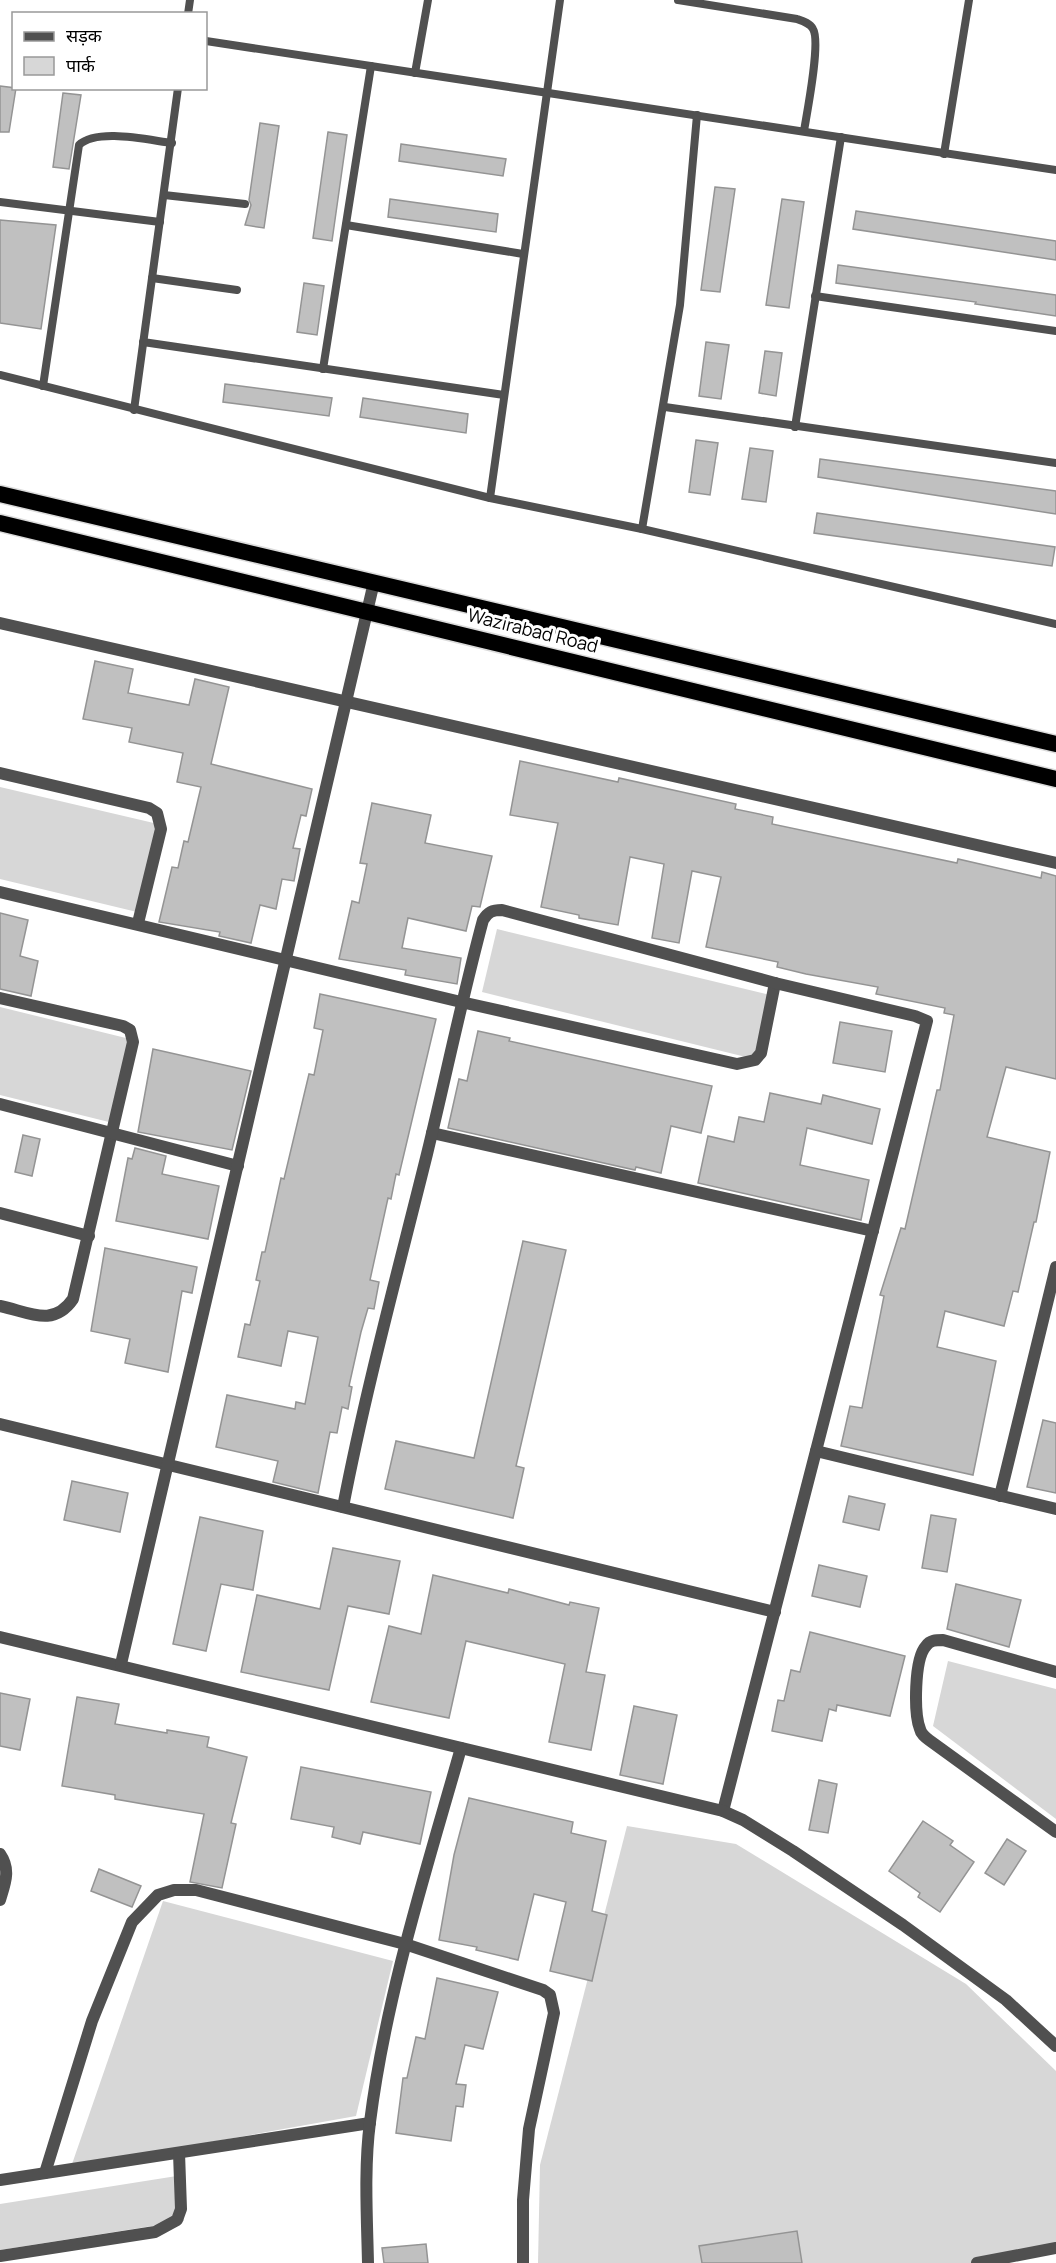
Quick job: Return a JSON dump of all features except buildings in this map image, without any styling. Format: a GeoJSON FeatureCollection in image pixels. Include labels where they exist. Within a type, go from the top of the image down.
{"type":"FeatureCollection","features":[{"type":"Feature","properties":{"kind":"highway","name":"Wazirabad Road"},"geometry":{"type":"LineString","coordinates":[[0,494],[1056,744]]}},
{"type":"Feature","properties":{"kind":"highway","name":"Wazirabad Road"},"geometry":{"type":"LineString","coordinates":[[0,523],[1056,779]]}},
{"type":"Feature","properties":{"kind":"street"},"geometry":{"type":"LineString","coordinates":[[121,1664],[374,582]]}},
{"type":"Feature","properties":{"kind":"street"},"geometry":{"type":"LineString","coordinates":[[0,623],[1056,863]]}},
{"type":"Feature","properties":{"kind":"street"},"geometry":{"type":"LineString","coordinates":[[0,773],[148,808],[157,813],[161,829],[138,922]]}},
{"type":"Feature","properties":{"kind":"street"},"geometry":{"type":"LineString","coordinates":[[0,892],[138,922],[461,1002],[736,1064],[755,1060],[760,1053],[775,983]]}},
{"type":"Feature","properties":{"kind":"street"},"geometry":{"type":"LineString","coordinates":[[343,1507],[357,1436],[432,1133],[461,1002],[483,920],[494,910],[775,983],[915,1016],[927,1021],[723,1811]]}},
{"type":"Feature","properties":{"kind":"street"},"geometry":{"type":"LineString","coordinates":[[0,998],[123,1026],[130,1030],[133,1042],[73,1299],[64,1311],[54,1316],[42,1316],[0,1306]]}},
{"type":"Feature","properties":{"kind":"street"},"geometry":{"type":"LineString","coordinates":[[0,1104],[238,1166]]}},
{"type":"Feature","properties":{"kind":"street"},"geometry":{"type":"LineString","coordinates":[[432,1133],[873,1231]]}},
{"type":"Feature","properties":{"kind":"street"},"geometry":{"type":"LineString","coordinates":[[0,1213],[89,1236]]}},
{"type":"Feature","properties":{"kind":"street"},"geometry":{"type":"LineString","coordinates":[[1000,1496],[1056,1267]]}},
{"type":"Feature","properties":{"kind":"street"},"geometry":{"type":"LineString","coordinates":[[0,1424],[775,1612]]}},
{"type":"Feature","properties":{"kind":"street"},"geometry":{"type":"LineString","coordinates":[[816,1452],[1056,1509]]}},
{"type":"Feature","properties":{"kind":"street"},"geometry":{"type":"LineString","coordinates":[[0,1637],[121,1664],[723,1811],[743,1820],[793,1851],[903,1925],[1006,2000],[1056,2046]]}},
{"type":"Feature","properties":{"kind":"street"},"geometry":{"type":"LineString","coordinates":[[1056,1672],[943,1640],[934,1641],[926,1645],[920,1656],[916,1710],[920,1732],[929,1740],[1056,1832]]}},
{"type":"Feature","properties":{"kind":"street"},"geometry":{"type":"LineString","coordinates":[[368,2263],[370,2123],[405,1944],[461,1748]]}},
{"type":"Feature","properties":{"kind":"street"},"geometry":{"type":"LineString","coordinates":[[0,1854],[7,1866],[8,1876],[0,1900]]}},
{"type":"Feature","properties":{"kind":"street"},"geometry":{"type":"LineString","coordinates":[[45,2173],[92,2021],[132,1922],[158,1895],[174,1890],[196,1890],[405,1944],[543,1990],[550,1995],[554,2003],[526,2151],[523,2263]]}},
{"type":"Feature","properties":{"kind":"street"},"geometry":{"type":"LineString","coordinates":[[0,2181],[370,2123]]}},
{"type":"Feature","properties":{"kind":"street"},"geometry":{"type":"LineString","coordinates":[[0,2256],[155,2232],[177,2220],[181,2209],[179,2154]]}},
{"type":"Feature","properties":{"kind":"street"},"geometry":{"type":"LineString","coordinates":[[977,2263],[1056,2248]]}},
{"type":"Feature","properties":{"kind":"lane"},"geometry":{"type":"LineString","coordinates":[[415,72],[428,0]]}},
{"type":"Feature","properties":{"kind":"lane"},"geometry":{"type":"LineString","coordinates":[[490,498],[545,93],[560,0]]}},
{"type":"Feature","properties":{"kind":"lane"},"geometry":{"type":"LineString","coordinates":[[678,0],[699,1],[807,22],[813,29],[816,45],[804,131]]}},
{"type":"Feature","properties":{"kind":"lane"},"geometry":{"type":"LineString","coordinates":[[944,154],[969,0]]}},
{"type":"Feature","properties":{"kind":"lane"},"geometry":{"type":"LineString","coordinates":[[207,41],[1056,170]]}},
{"type":"Feature","properties":{"kind":"lane"},"geometry":{"type":"LineString","coordinates":[[323,369],[371,66]]}},
{"type":"Feature","properties":{"kind":"lane"},"geometry":{"type":"LineString","coordinates":[[134,410],[178,90]]}},
{"type":"Feature","properties":{"kind":"lane"},"geometry":{"type":"LineString","coordinates":[[642,529],[665,407],[680,305],[697,115]]}},
{"type":"Feature","properties":{"kind":"lane"},"geometry":{"type":"LineString","coordinates":[[42,386],[79,146],[85,140],[106,136],[171,143]]}},
{"type":"Feature","properties":{"kind":"lane"},"geometry":{"type":"LineString","coordinates":[[795,427],[841,137]]}},
{"type":"Feature","properties":{"kind":"lane"},"geometry":{"type":"LineString","coordinates":[[164,195],[245,204]]}},
{"type":"Feature","properties":{"kind":"lane"},"geometry":{"type":"LineString","coordinates":[[0,202],[160,222]]}},
{"type":"Feature","properties":{"kind":"lane"},"geometry":{"type":"LineString","coordinates":[[346,225],[523,254]]}},
{"type":"Feature","properties":{"kind":"lane"},"geometry":{"type":"LineString","coordinates":[[152,278],[237,290]]}},
{"type":"Feature","properties":{"kind":"lane"},"geometry":{"type":"LineString","coordinates":[[815,296],[1056,331]]}},
{"type":"Feature","properties":{"kind":"lane"},"geometry":{"type":"LineString","coordinates":[[143,342],[504,395]]}},
{"type":"Feature","properties":{"kind":"lane"},"geometry":{"type":"LineString","coordinates":[[0,375],[490,498],[642,529],[1056,624]]}},
{"type":"Feature","properties":{"kind":"lane"},"geometry":{"type":"LineString","coordinates":[[665,407],[1056,463]]}},
{"type":"Feature","properties":{"kind":"green space"},"geometry":{"type":"Polygon","coordinates":[[[0,787],[158,824],[137,912],[0,879],[0,787]]]}},
{"type":"Feature","properties":{"kind":"green space"},"geometry":{"type":"Polygon","coordinates":[[[497,929],[770,995],[754,1059],[482,992],[497,929]]]}},
{"type":"Feature","properties":{"kind":"green space"},"geometry":{"type":"Polygon","coordinates":[[[0,1007],[134,1040],[113,1123],[0,1095],[0,1007]]]}},
{"type":"Feature","properties":{"kind":"green space"},"geometry":{"type":"Polygon","coordinates":[[[948,1661],[1056,1689],[1056,1819],[933,1726],[948,1661]]]}},
{"type":"Feature","properties":{"kind":"green space"},"geometry":{"type":"Polygon","coordinates":[[[627,1826],[736,1844],[966,1984],[1056,2071],[1056,2253],[997,2263],[538,2263],[540,2165],[627,1826]]]}},
{"type":"Feature","properties":{"kind":"green space"},"geometry":{"type":"Polygon","coordinates":[[[163,1901],[393,1961],[356,2116],[71,2167],[163,1901]]]}},
{"type":"Feature","properties":{"kind":"green space"},"geometry":{"type":"Polygon","coordinates":[[[183,2175],[184,2221],[0,2250],[0,2204],[183,2175]]]}}]}
